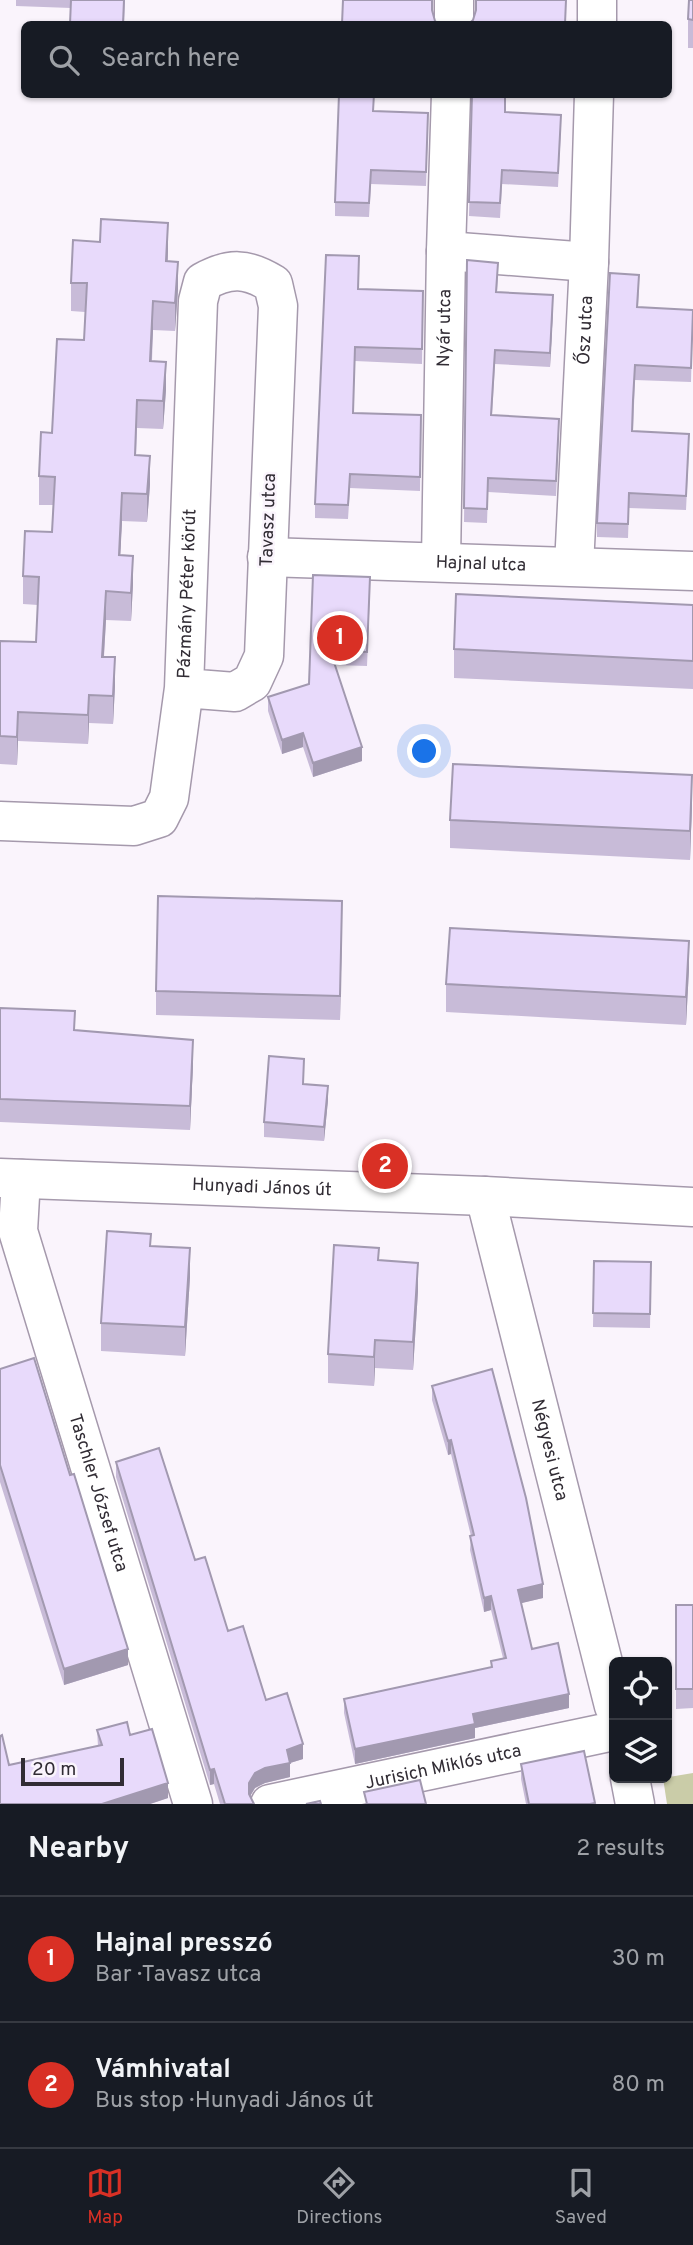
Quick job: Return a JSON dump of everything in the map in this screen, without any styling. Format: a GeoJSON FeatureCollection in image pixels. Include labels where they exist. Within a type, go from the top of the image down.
{"type":"FeatureCollection","features":[{"type":"Feature","properties":{"kind":"street"},"geometry":{"type":"LineString","coordinates":[[454,0],[454,21]]}},
{"type":"Feature","properties":{"kind":"street"},"geometry":{"type":"LineString","coordinates":[[597,0],[597,21]]}},
{"type":"Feature","properties":{"kind":"street","name":"Nyár utca"},"geometry":{"type":"LineString","coordinates":[[440,561],[451,98]]}},
{"type":"Feature","properties":{"kind":"street","name":"Ősz utca"},"geometry":{"type":"LineString","coordinates":[[574,566],[594,98]]}},
{"type":"Feature","properties":{"kind":"street"},"geometry":{"type":"LineString","coordinates":[[446,251],[589,262]]}},
{"type":"Feature","properties":{"kind":"street","name":"Pázmány Péter körút"},"geometry":{"type":"LineString","coordinates":[[0,821],[134,826],[159,818],[169,798],[184,688],[198,301],[203,282],[219,274],[238,271],[256,274],[273,284]]}},
{"type":"Feature","properties":{"kind":"street","name":"Tavasz utca"},"geometry":{"type":"LineString","coordinates":[[184,688],[235,692],[253,682],[264,656],[278,306],[273,284]]}},
{"type":"Feature","properties":{"kind":"street","name":"Hajnal utca"},"geometry":{"type":"LineString","coordinates":[[267,557],[693,571]]}},
{"type":"Feature","properties":{"kind":"street","name":"Hunyadi János út"},"geometry":{"type":"LineString","coordinates":[[10,1179],[485,1196],[693,1207]]}},
{"type":"Feature","properties":{"kind":"street","name":"Taschler József utca"},"geometry":{"type":"LineString","coordinates":[[10,1179],[18,1231],[193,1804]]}},
{"type":"Feature","properties":{"kind":"street","name":"Négyesi utca"},"geometry":{"type":"LineString","coordinates":[[485,1196],[609,1686]]}},
{"type":"Feature","properties":{"kind":"street","name":"Jurisich Miklós utca"},"geometry":{"type":"LineString","coordinates":[[270,1804],[609,1732]]}},
{"type":"Feature","properties":{"kind":"street"},"geometry":{"type":"LineString","coordinates":[[631,1783],[635,1804]]}},
{"type":"Feature","properties":{"kind":"green space"},"geometry":{"type":"Polygon","coordinates":[[[693,1773],[693,1804],[667,1804],[664,1783],[672,1783],[672,1776],[693,1773]]]}},
{"type":"Feature","properties":{"kind":"building"},"geometry":{"type":"Polygon","coordinates":[[[71,0],[124,0],[123,21],[70,21],[71,0]]]}},
{"type":"Feature","properties":{"kind":"building"},"geometry":{"type":"Polygon","coordinates":[[[343,0],[432,0],[435,21],[342,21],[343,0]]]}},
{"type":"Feature","properties":{"kind":"building"},"geometry":{"type":"Polygon","coordinates":[[[476,0],[566,0],[565,21],[472,21],[476,0]]]}},
{"type":"Feature","properties":{"kind":"building"},"geometry":{"type":"Polygon","coordinates":[[[689,0],[693,0],[693,20],[688,19],[689,0]]]}},
{"type":"Feature","properties":{"kind":"building"},"geometry":{"type":"Polygon","coordinates":[[[339,98],[374,98],[373,111],[428,113],[426,172],[371,170],[369,203],[335,202],[339,98]]]}},
{"type":"Feature","properties":{"kind":"building"},"geometry":{"type":"Polygon","coordinates":[[[472,98],[505,98],[505,112],[561,115],[558,173],[502,170],[500,203],[469,202],[472,98]]]}},
{"type":"Feature","properties":{"kind":"building"},"geometry":{"type":"Polygon","coordinates":[[[101,219],[168,223],[166,261],[178,262],[175,303],[153,301],[150,361],[166,362],[163,401],[137,400],[135,455],[150,456],[147,494],[122,493],[119,555],[133,556],[131,593],[106,591],[102,657],[115,657],[113,696],[89,695],[88,715],[18,712],[17,737],[0,736],[0,641],[36,642],[39,577],[23,576],[25,531],[52,532],[55,477],[39,476],[41,432],[52,433],[57,339],[84,340],[87,283],[71,283],[73,240],[100,242],[101,219]]]}},
{"type":"Feature","properties":{"kind":"building"},"geometry":{"type":"Polygon","coordinates":[[[326,255],[359,256],[358,289],[423,291],[422,349],[355,347],[353,413],[421,415],[420,477],[350,474],[348,505],[315,504],[326,255]]]}},
{"type":"Feature","properties":{"kind":"building"},"geometry":{"type":"Polygon","coordinates":[[[467,260],[498,263],[496,292],[553,295],[550,353],[495,350],[491,415],[559,419],[556,481],[488,478],[487,509],[464,508],[467,260]]]}},
{"type":"Feature","properties":{"kind":"building"},"geometry":{"type":"Polygon","coordinates":[[[610,273],[639,275],[637,307],[693,310],[691,368],[635,365],[633,400],[632,431],[689,434],[686,496],[629,493],[628,524],[597,523],[610,273]]]}},
{"type":"Feature","properties":{"kind":"building"},"geometry":{"type":"Polygon","coordinates":[[[313,575],[370,577],[367,652],[330,650],[362,747],[313,763],[303,733],[282,740],[268,697],[309,684],[313,575]]]}},
{"type":"Feature","properties":{"kind":"building"},"geometry":{"type":"Polygon","coordinates":[[[456,594],[693,605],[693,661],[454,649],[456,594]]]}},
{"type":"Feature","properties":{"kind":"building"},"geometry":{"type":"Polygon","coordinates":[[[453,764],[692,775],[690,831],[450,820],[453,764]]]}},
{"type":"Feature","properties":{"kind":"building"},"geometry":{"type":"Polygon","coordinates":[[[158,896],[342,901],[340,996],[156,991],[158,896]]]}},
{"type":"Feature","properties":{"kind":"building"},"geometry":{"type":"Polygon","coordinates":[[[450,928],[689,941],[686,997],[446,984],[450,928]]]}},
{"type":"Feature","properties":{"kind":"building"},"geometry":{"type":"Polygon","coordinates":[[[0,1008],[75,1011],[74,1030],[193,1040],[190,1106],[0,1099],[0,1008]]]}},
{"type":"Feature","properties":{"kind":"building"},"geometry":{"type":"Polygon","coordinates":[[[269,1056],[304,1059],[303,1084],[328,1086],[324,1127],[264,1122],[269,1056]]]}},
{"type":"Feature","properties":{"kind":"building"},"geometry":{"type":"Polygon","coordinates":[[[107,1231],[151,1234],[150,1246],[190,1248],[185,1327],[101,1323],[107,1231]]]}},
{"type":"Feature","properties":{"kind":"building"},"geometry":{"type":"Polygon","coordinates":[[[334,1245],[379,1248],[378,1260],[418,1263],[413,1342],[375,1340],[374,1357],[328,1354],[334,1245]]]}},
{"type":"Feature","properties":{"kind":"building"},"geometry":{"type":"Polygon","coordinates":[[[594,1261],[651,1262],[650,1314],[593,1313],[594,1261]]]}},
{"type":"Feature","properties":{"kind":"building"},"geometry":{"type":"Polygon","coordinates":[[[34,1358],[70,1475],[74,1474],[128,1649],[64,1669],[0,1465],[0,1369],[34,1358]]]}},
{"type":"Feature","properties":{"kind":"building"},"geometry":{"type":"Polygon","coordinates":[[[492,1369],[526,1498],[543,1584],[518,1590],[532,1649],[558,1643],[569,1694],[473,1714],[475,1724],[355,1749],[344,1699],[492,1667],[491,1661],[506,1658],[491,1596],[484,1598],[470,1536],[474,1535],[451,1440],[448,1441],[432,1386],[492,1369]]]}},
{"type":"Feature","properties":{"kind":"building"},"geometry":{"type":"Polygon","coordinates":[[[159,1448],[195,1560],[205,1557],[228,1631],[243,1626],[266,1700],[287,1693],[303,1744],[287,1750],[290,1763],[255,1773],[249,1783],[249,1794],[254,1804],[225,1804],[214,1769],[210,1770],[116,1462],[159,1448]]]}},
{"type":"Feature","properties":{"kind":"building"},"geometry":{"type":"Polygon","coordinates":[[[676,1605],[693,1605],[693,1689],[676,1689],[676,1605]]]}},
{"type":"Feature","properties":{"kind":"building"},"geometry":{"type":"Polygon","coordinates":[[[127,1722],[130,1735],[152,1729],[168,1783],[102,1804],[0,1804],[0,1736],[2,1735],[9,1765],[102,1745],[97,1730],[127,1722]]]}},
{"type":"Feature","properties":{"kind":"building"},"geometry":{"type":"Polygon","coordinates":[[[584,1751],[595,1803],[529,1804],[521,1764],[584,1751]]]}},
{"type":"Feature","properties":{"kind":"building"},"geometry":{"type":"Polygon","coordinates":[[[420,1780],[426,1804],[367,1804],[364,1792],[420,1780]]]}},
{"type":"Feature","properties":{"kind":"place","name":"Hajnal presszó"},"geometry":{"type":"Point","coordinates":[340,638]}},
{"type":"Feature","properties":{"kind":"place","name":"Vámhivatal"},"geometry":{"type":"Point","coordinates":[385,1166]}}]}
